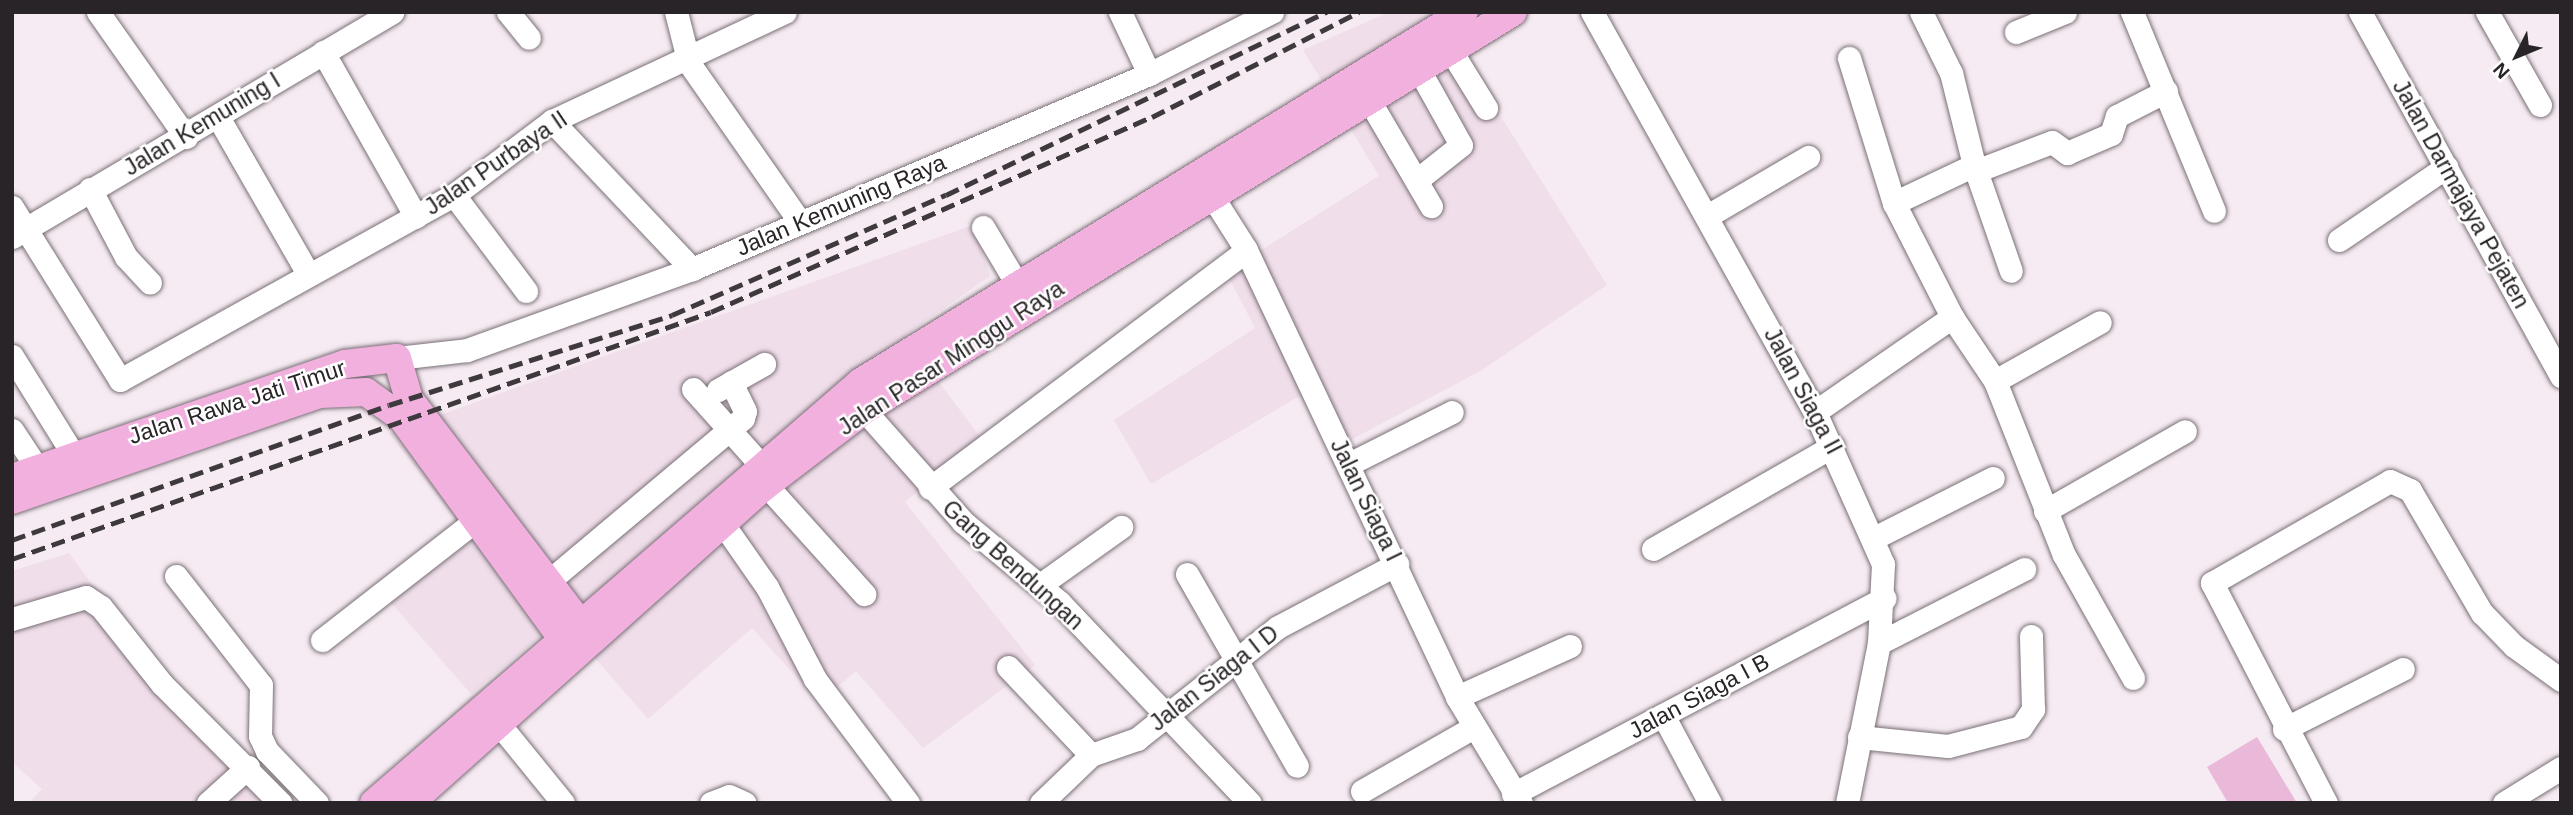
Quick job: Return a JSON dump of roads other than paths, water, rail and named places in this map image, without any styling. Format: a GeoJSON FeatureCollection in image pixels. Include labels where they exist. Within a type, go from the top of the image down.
{"type":"FeatureCollection","features":[{"type":"Feature","properties":{"kind":"main road","name":"Jalan Pasar Minggu Raya"},"geometry":{"type":"LineString","coordinates":[[374,803],[570,630],[763,475],[861,382],[1464,12]]}},
{"type":"Feature","properties":{"kind":"main road","name":"Jalan Pasar Minggu Raya"},"geometry":{"type":"LineString","coordinates":[[410,803],[723,524],[763,475],[864,410],[1217,206],[1424,79],[1460,66],[1513,12]]}},
{"type":"Feature","properties":{"kind":"main road","name":"Jalan Rawa Jati Timur"},"geometry":{"type":"LineString","coordinates":[[81,466],[345,365],[397,358],[409,399],[485,513],[570,630]]}},
{"type":"Feature","properties":{"kind":"main road"},"geometry":{"type":"LineString","coordinates":[[320,394],[345,365]]}},
{"type":"Feature","properties":{"kind":"main road","name":"Jalan Rawa Jati Timur"},"geometry":{"type":"LineString","coordinates":[[12,478],[44,477],[320,394],[366,393],[389,405],[485,513]]}},
{"type":"Feature","properties":{"kind":"main road","name":"Jalan Rawa Jati Timur"},"geometry":{"type":"LineString","coordinates":[[12,500],[44,477]]}},
{"type":"Feature","properties":{"kind":"street"},"geometry":{"type":"LineString","coordinates":[[98,12],[186,137]]}},
{"type":"Feature","properties":{"kind":"street","name":"Jalan Kemuning I"},"geometry":{"type":"LineString","coordinates":[[20,231],[186,137],[393,12]]}},
{"type":"Feature","properties":{"kind":"street"},"geometry":{"type":"LineString","coordinates":[[508,12],[529,38]]}},
{"type":"Feature","properties":{"kind":"street"},"geometry":{"type":"LineString","coordinates":[[676,12],[689,63],[800,222]]}},
{"type":"Feature","properties":{"kind":"street","name":"Jalan Purbaya II"},"geometry":{"type":"LineString","coordinates":[[20,231],[120,380],[307,272],[454,195],[552,121],[689,63],[760,17],[785,12]]}},
{"type":"Feature","properties":{"kind":"street"},"geometry":{"type":"LineString","coordinates":[[1120,12],[1149,74]]}},
{"type":"Feature","properties":{"kind":"street","name":"Jalan Kemuning Raya"},"geometry":{"type":"LineString","coordinates":[[397,358],[467,349],[692,269],[1149,74],[1272,12]]}},
{"type":"Feature","properties":{"kind":"street","name":"Jalan Siaga II"},"geometry":{"type":"LineString","coordinates":[[1592,12],[1709,215],[1815,412],[1874,538],[1884,598],[1847,803]]}},
{"type":"Feature","properties":{"kind":"street"},"geometry":{"type":"LineString","coordinates":[[1921,12],[1951,73],[1975,168],[2011,271]]}},
{"type":"Feature","properties":{"kind":"street"},"geometry":{"type":"LineString","coordinates":[[2016,32],[2065,12]]}},
{"type":"Feature","properties":{"kind":"street"},"geometry":{"type":"LineString","coordinates":[[2132,12],[2214,211]]}},
{"type":"Feature","properties":{"kind":"street","name":"Jalan Darmajaya Pejaten"},"geometry":{"type":"LineString","coordinates":[[2360,12],[2561,376]]}},
{"type":"Feature","properties":{"kind":"street"},"geometry":{"type":"LineString","coordinates":[[2487,12],[2540,105]]}},
{"type":"Feature","properties":{"kind":"street"},"geometry":{"type":"LineString","coordinates":[[323,52],[416,217]]}},
{"type":"Feature","properties":{"kind":"street"},"geometry":{"type":"LineString","coordinates":[[1849,58],[1894,203],[1952,317],[1995,381],[2045,511],[2133,678]]}},
{"type":"Feature","properties":{"kind":"street"},"geometry":{"type":"LineString","coordinates":[[1460,66],[1486,108]]}},
{"type":"Feature","properties":{"kind":"street"},"geometry":{"type":"LineString","coordinates":[[1417,180],[1460,149],[1442,107],[1424,79]]}},
{"type":"Feature","properties":{"kind":"street"},"geometry":{"type":"LineString","coordinates":[[1894,203],[1975,168],[2052,142],[2064,152],[2078,148],[2111,134],[2117,116],[2166,91]]}},
{"type":"Feature","properties":{"kind":"street"},"geometry":{"type":"LineString","coordinates":[[1376,110],[1431,206]]}},
{"type":"Feature","properties":{"kind":"street"},"geometry":{"type":"LineString","coordinates":[[218,117],[307,272]]}},
{"type":"Feature","properties":{"kind":"street"},"geometry":{"type":"LineString","coordinates":[[552,121],[692,269]]}},
{"type":"Feature","properties":{"kind":"street"},"geometry":{"type":"LineString","coordinates":[[1709,215],[1808,157]]}},
{"type":"Feature","properties":{"kind":"street"},"geometry":{"type":"LineString","coordinates":[[2339,240],[2446,167]]}},
{"type":"Feature","properties":{"kind":"street"},"geometry":{"type":"LineString","coordinates":[[90,190],[126,257],[150,283]]}},
{"type":"Feature","properties":{"kind":"street"},"geometry":{"type":"LineString","coordinates":[[454,195],[526,291]]}},
{"type":"Feature","properties":{"kind":"street","name":"Jalan Siaga I"},"geometry":{"type":"LineString","coordinates":[[1217,206],[1245,250],[1397,564],[1472,728],[1517,798]]}},
{"type":"Feature","properties":{"kind":"street"},"geometry":{"type":"LineString","coordinates":[[12,207],[20,231]]}},
{"type":"Feature","properties":{"kind":"street"},"geometry":{"type":"LineString","coordinates":[[983,227],[1017,284]]}},
{"type":"Feature","properties":{"kind":"street"},"geometry":{"type":"LineString","coordinates":[[924,481],[1245,250]]}},
{"type":"Feature","properties":{"kind":"street"},"geometry":{"type":"LineString","coordinates":[[1815,412],[1952,317]]}},
{"type":"Feature","properties":{"kind":"street"},"geometry":{"type":"LineString","coordinates":[[1995,381],[2100,321]]}},
{"type":"Feature","properties":{"kind":"street"},"geometry":{"type":"LineString","coordinates":[[12,356],[81,466]]}},
{"type":"Feature","properties":{"kind":"street"},"geometry":{"type":"LineString","coordinates":[[764,364],[731,382],[698,393],[733,428],[763,475],[819,546],[864,594]]}},
{"type":"Feature","properties":{"kind":"street"},"geometry":{"type":"LineString","coordinates":[[540,588],[733,428],[745,411],[731,382]]}},
{"type":"Feature","properties":{"kind":"street","name":"Gang Bendungan"},"geometry":{"type":"LineString","coordinates":[[864,410],[924,481],[1040,585],[1250,803]]}},
{"type":"Feature","properties":{"kind":"street"},"geometry":{"type":"LineString","coordinates":[[1349,464],[1451,412]]}},
{"type":"Feature","properties":{"kind":"street"},"geometry":{"type":"LineString","coordinates":[[12,430],[44,477]]}},
{"type":"Feature","properties":{"kind":"street"},"geometry":{"type":"LineString","coordinates":[[2045,511],[2185,431]]}},
{"type":"Feature","properties":{"kind":"street"},"geometry":{"type":"LineString","coordinates":[[1653,549],[1833,446]]}},
{"type":"Feature","properties":{"kind":"street"},"geometry":{"type":"LineString","coordinates":[[1874,538],[1993,478]]}},
{"type":"Feature","properties":{"kind":"street"},"geometry":{"type":"LineString","coordinates":[[2326,803],[2212,594],[2219,574],[2390,481],[2410,490],[2490,622],[2561,680]]}},
{"type":"Feature","properties":{"kind":"street"},"geometry":{"type":"LineString","coordinates":[[322,640],[485,513]]}},
{"type":"Feature","properties":{"kind":"street"},"geometry":{"type":"LineString","coordinates":[[723,524],[769,592],[815,679],[908,803]]}},
{"type":"Feature","properties":{"kind":"street"},"geometry":{"type":"LineString","coordinates":[[1040,585],[1121,527]]}},
{"type":"Feature","properties":{"kind":"street","name":"Jalan Siaga I D"},"geometry":{"type":"LineString","coordinates":[[1041,803],[1091,755],[1129,744],[1237,659],[1315,604],[1397,564]]}},
{"type":"Feature","properties":{"kind":"street"},"geometry":{"type":"LineString","coordinates":[[1878,643],[2024,569]]}},
{"type":"Feature","properties":{"kind":"street"},"geometry":{"type":"LineString","coordinates":[[1187,574],[1297,766]]}},
{"type":"Feature","properties":{"kind":"street"},"geometry":{"type":"LineString","coordinates":[[176,576],[261,685],[260,736],[267,751],[317,803]]}},
{"type":"Feature","properties":{"kind":"street"},"geometry":{"type":"LineString","coordinates":[[12,619],[86,597],[280,803]]}},
{"type":"Feature","properties":{"kind":"street","name":"Jalan Siaga I B"},"geometry":{"type":"LineString","coordinates":[[1517,798],[1663,715],[1884,598]]}},
{"type":"Feature","properties":{"kind":"street"},"geometry":{"type":"LineString","coordinates":[[1859,737],[1948,746],[2021,727],[2033,709],[2031,636]]}},
{"type":"Feature","properties":{"kind":"street"},"geometry":{"type":"LineString","coordinates":[[1457,697],[1570,646]]}},
{"type":"Feature","properties":{"kind":"street"},"geometry":{"type":"LineString","coordinates":[[1008,667],[1091,755]]}},
{"type":"Feature","properties":{"kind":"street"},"geometry":{"type":"LineString","coordinates":[[2284,729],[2403,669]]}},
{"type":"Feature","properties":{"kind":"street"},"geometry":{"type":"LineString","coordinates":[[1663,715],[1710,803]]}},
{"type":"Feature","properties":{"kind":"street"},"geometry":{"type":"LineString","coordinates":[[498,723],[559,797]]}},
{"type":"Feature","properties":{"kind":"street"},"geometry":{"type":"LineString","coordinates":[[1362,791],[1472,728]]}},
{"type":"Feature","properties":{"kind":"street"},"geometry":{"type":"LineString","coordinates":[[208,803],[248,767]]}},
{"type":"Feature","properties":{"kind":"street"},"geometry":{"type":"LineString","coordinates":[[2504,803],[2561,768]]}},
{"type":"Feature","properties":{"kind":"street"},"geometry":{"type":"LineString","coordinates":[[711,803],[729,796],[745,803]]}},
{"type":"Feature","properties":{"kind":"railway"},"geometry":{"type":"LineString","coordinates":[[12,540],[389,405],[672,315],[946,195],[1327,12]]}},
{"type":"Feature","properties":{"kind":"railway"},"geometry":{"type":"LineString","coordinates":[[12,559],[711,312],[1152,117],[1359,12]]}}]}
